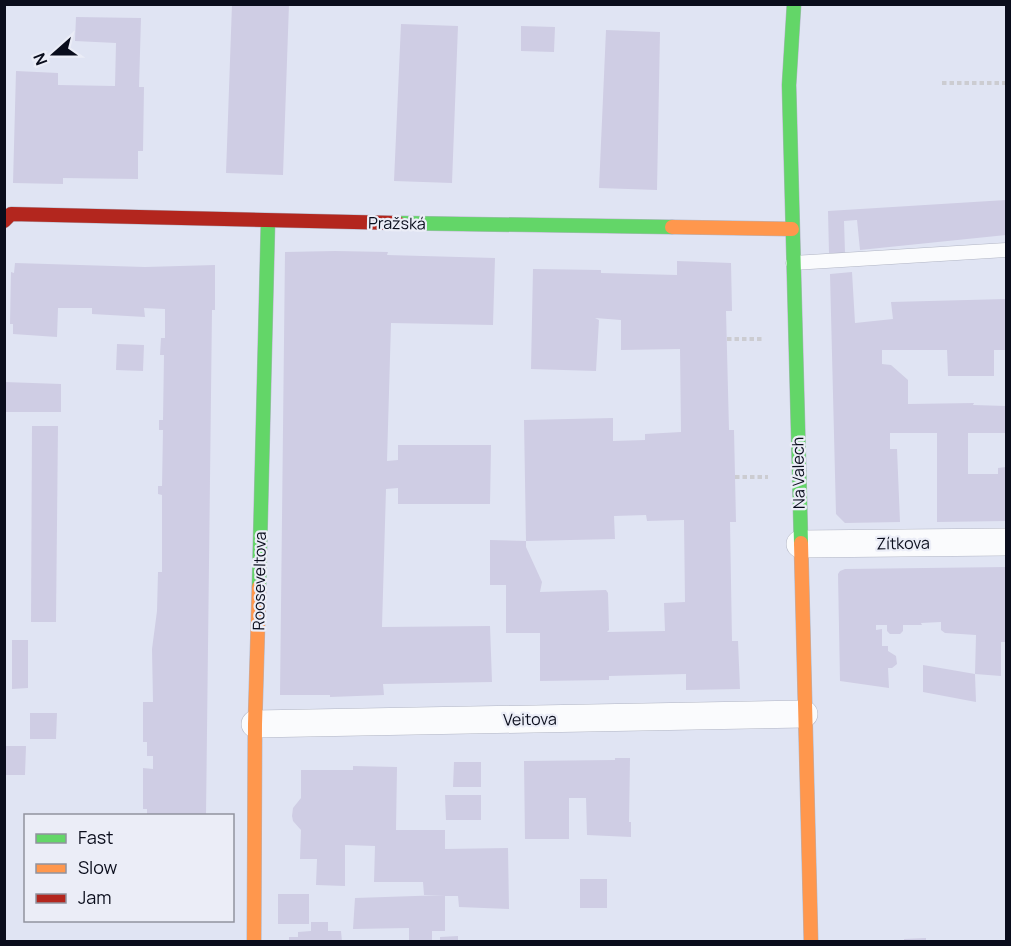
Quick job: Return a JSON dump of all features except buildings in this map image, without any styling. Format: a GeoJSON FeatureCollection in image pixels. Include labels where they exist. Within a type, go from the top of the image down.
{"type":"FeatureCollection","features":[{"type":"Feature","properties":{"kind":"street","name":"Na Valech"},"geometry":{"type":"LineString","coordinates":[[792,9],[789,85],[792,229],[812,942]]}},
{"type":"Feature","properties":{"kind":"street","name":"Pražská"},"geometry":{"type":"LineString","coordinates":[[4,221],[11,214],[268,221],[792,229]]}},
{"type":"Feature","properties":{"kind":"street","name":"Rooseveltova"},"geometry":{"type":"LineString","coordinates":[[254,942],[255,724],[268,221]]}},
{"type":"Feature","properties":{"kind":"street","name":"Zítkova"},"geometry":{"type":"LineString","coordinates":[[800,544],[1006,542]]}},
{"type":"Feature","properties":{"kind":"street","name":"Veitova"},"geometry":{"type":"LineString","coordinates":[[255,724],[804,714]]}},
{"type":"Feature","properties":{"kind":"lane"},"geometry":{"type":"LineString","coordinates":[[793,262],[1006,250]]}},
{"type":"Feature","properties":{"kind":"path"},"geometry":{"type":"LineString","coordinates":[[942,83],[1006,83]]}},
{"type":"Feature","properties":{"kind":"path"},"geometry":{"type":"LineString","coordinates":[[727,339],[768,339]]}},
{"type":"Feature","properties":{"kind":"path"},"geometry":{"type":"LineString","coordinates":[[735,477],[771,477]]}},
{"type":"Feature","properties":{"kind":"traffic: fast"},"geometry":{"type":"LineString","coordinates":[[794,4],[789,85],[801,543]]}},
{"type":"Feature","properties":{"kind":"traffic: fast"},"geometry":{"type":"LineString","coordinates":[[259,587],[268,221]]}},
{"type":"Feature","properties":{"kind":"traffic: fast"},"geometry":{"type":"LineString","coordinates":[[398,223],[672,227]]}},
{"type":"Feature","properties":{"kind":"traffic: slow"},"geometry":{"type":"LineString","coordinates":[[672,227],[792,229]]}},
{"type":"Feature","properties":{"kind":"traffic: slow"},"geometry":{"type":"LineString","coordinates":[[801,543],[811,942]]}},
{"type":"Feature","properties":{"kind":"traffic: slow"},"geometry":{"type":"LineString","coordinates":[[254,942],[255,724],[259,587]]}},
{"type":"Feature","properties":{"kind":"traffic: jam"},"geometry":{"type":"LineString","coordinates":[[4,221],[11,214],[398,223]]}}]}
